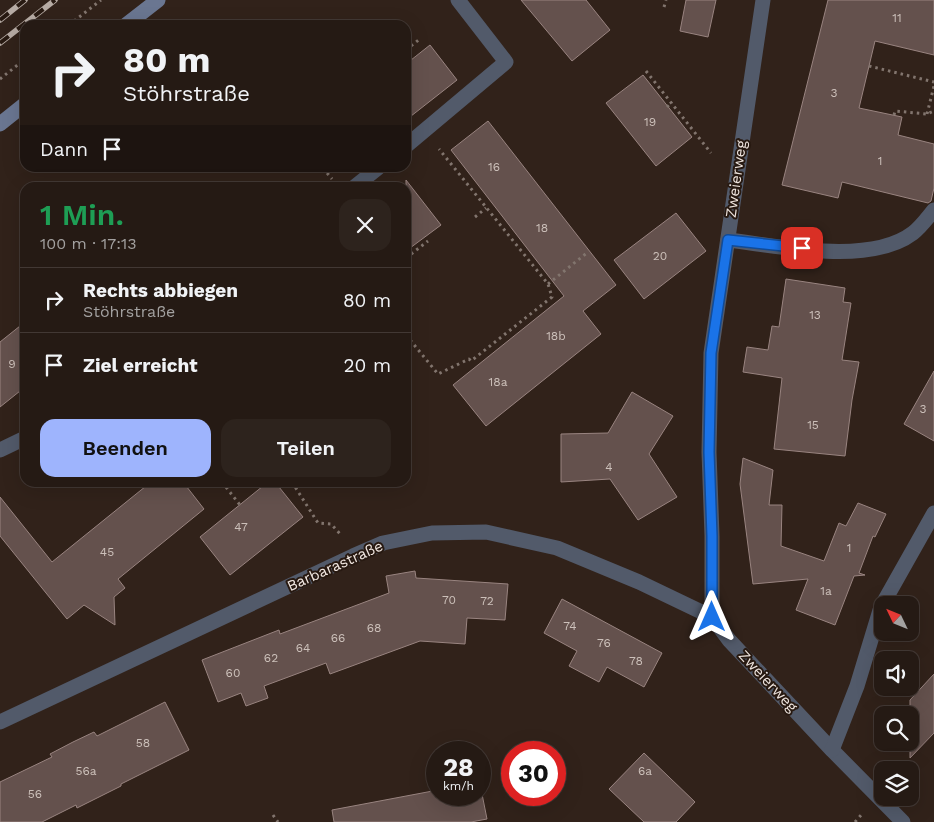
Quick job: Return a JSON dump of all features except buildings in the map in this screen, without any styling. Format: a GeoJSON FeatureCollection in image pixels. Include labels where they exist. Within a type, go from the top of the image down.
{"type":"FeatureCollection","features":[{"type":"Feature","properties":{"kind":"street"},"geometry":{"type":"LineString","coordinates":[[132,20],[158,0]]}},
{"type":"Feature","properties":{"kind":"street"},"geometry":{"type":"LineString","coordinates":[[411,142],[506,62],[458,0]]}},
{"type":"Feature","properties":{"kind":"street","name":"Zweierweg"},"geometry":{"type":"LineString","coordinates":[[763,0],[711,353],[709,452],[712,617],[729,640],[832,750],[903,822]]}},
{"type":"Feature","properties":{"kind":"street"},"geometry":{"type":"LineString","coordinates":[[0,124],[20,108]]}},
{"type":"Feature","properties":{"kind":"street"},"geometry":{"type":"LineString","coordinates":[[360,182],[373,172]]}},
{"type":"Feature","properties":{"kind":"street"},"geometry":{"type":"LineString","coordinates":[[728,240],[839,253],[886,247],[914,233],[934,210]]}},
{"type":"Feature","properties":{"kind":"street"},"geometry":{"type":"LineString","coordinates":[[0,450],[20,440]]}},
{"type":"Feature","properties":{"kind":"street"},"geometry":{"type":"LineString","coordinates":[[832,750],[857,686],[881,607],[934,513]]}},
{"type":"Feature","properties":{"kind":"street","name":"Barbarastraße"},"geometry":{"type":"LineString","coordinates":[[0,722],[353,556],[383,543],[432,533],[486,532],[557,548],[639,582],[712,617]]}},
{"type":"Feature","properties":{"kind":"path"},"geometry":{"type":"LineString","coordinates":[[75,20],[101,0]]}},
{"type":"Feature","properties":{"kind":"path"},"geometry":{"type":"LineString","coordinates":[[664,7],[666,0]]}},
{"type":"Feature","properties":{"kind":"path"},"geometry":{"type":"LineString","coordinates":[[411,46],[421,38]]}},
{"type":"Feature","properties":{"kind":"path"},"geometry":{"type":"LineString","coordinates":[[0,79],[20,64]]}},
{"type":"Feature","properties":{"kind":"path"},"geometry":{"type":"LineString","coordinates":[[869,66],[934,82]]}},
{"type":"Feature","properties":{"kind":"path"},"geometry":{"type":"LineString","coordinates":[[646,71],[711,153]]}},
{"type":"Feature","properties":{"kind":"path"},"geometry":{"type":"LineString","coordinates":[[927,114],[934,86]]}},
{"type":"Feature","properties":{"kind":"path"},"geometry":{"type":"LineString","coordinates":[[667,107],[672,102]]}},
{"type":"Feature","properties":{"kind":"path"},"geometry":{"type":"LineString","coordinates":[[894,115],[895,110],[927,114],[934,111]]}},
{"type":"Feature","properties":{"kind":"path"},"geometry":{"type":"LineString","coordinates":[[411,341],[438,374],[468,359],[471,362],[552,296],[548,284],[425,131]]}},
{"type":"Feature","properties":{"kind":"path"},"geometry":{"type":"LineString","coordinates":[[475,217],[486,208]]}},
{"type":"Feature","properties":{"kind":"path"},"geometry":{"type":"LineString","coordinates":[[411,254],[428,241]]}},
{"type":"Feature","properties":{"kind":"path"},"geometry":{"type":"LineString","coordinates":[[548,284],[588,252]]}},
{"type":"Feature","properties":{"kind":"path"},"geometry":{"type":"LineString","coordinates":[[226,487],[240,505]]}},
{"type":"Feature","properties":{"kind":"path"},"geometry":{"type":"LineString","coordinates":[[295,487],[318,523],[331,524],[339,531]]}},
{"type":"Feature","properties":{"kind":"path"},"geometry":{"type":"LineString","coordinates":[[273,816],[278,822]]}},
{"type":"Feature","properties":{"kind":"railway"},"geometry":{"type":"LineString","coordinates":[[0,20],[25,0]]}},
{"type":"Feature","properties":{"kind":"railway"},"geometry":{"type":"LineString","coordinates":[[29,20],[55,0]]}},
{"type":"Feature","properties":{"kind":"railway"},"geometry":{"type":"LineString","coordinates":[[0,43],[20,27]]}},
{"type":"Feature","properties":{"kind":"route"},"geometry":{"type":"LineString","coordinates":[[712,617],[709,452],[711,353],[728,240],[802,248]]}}]}
